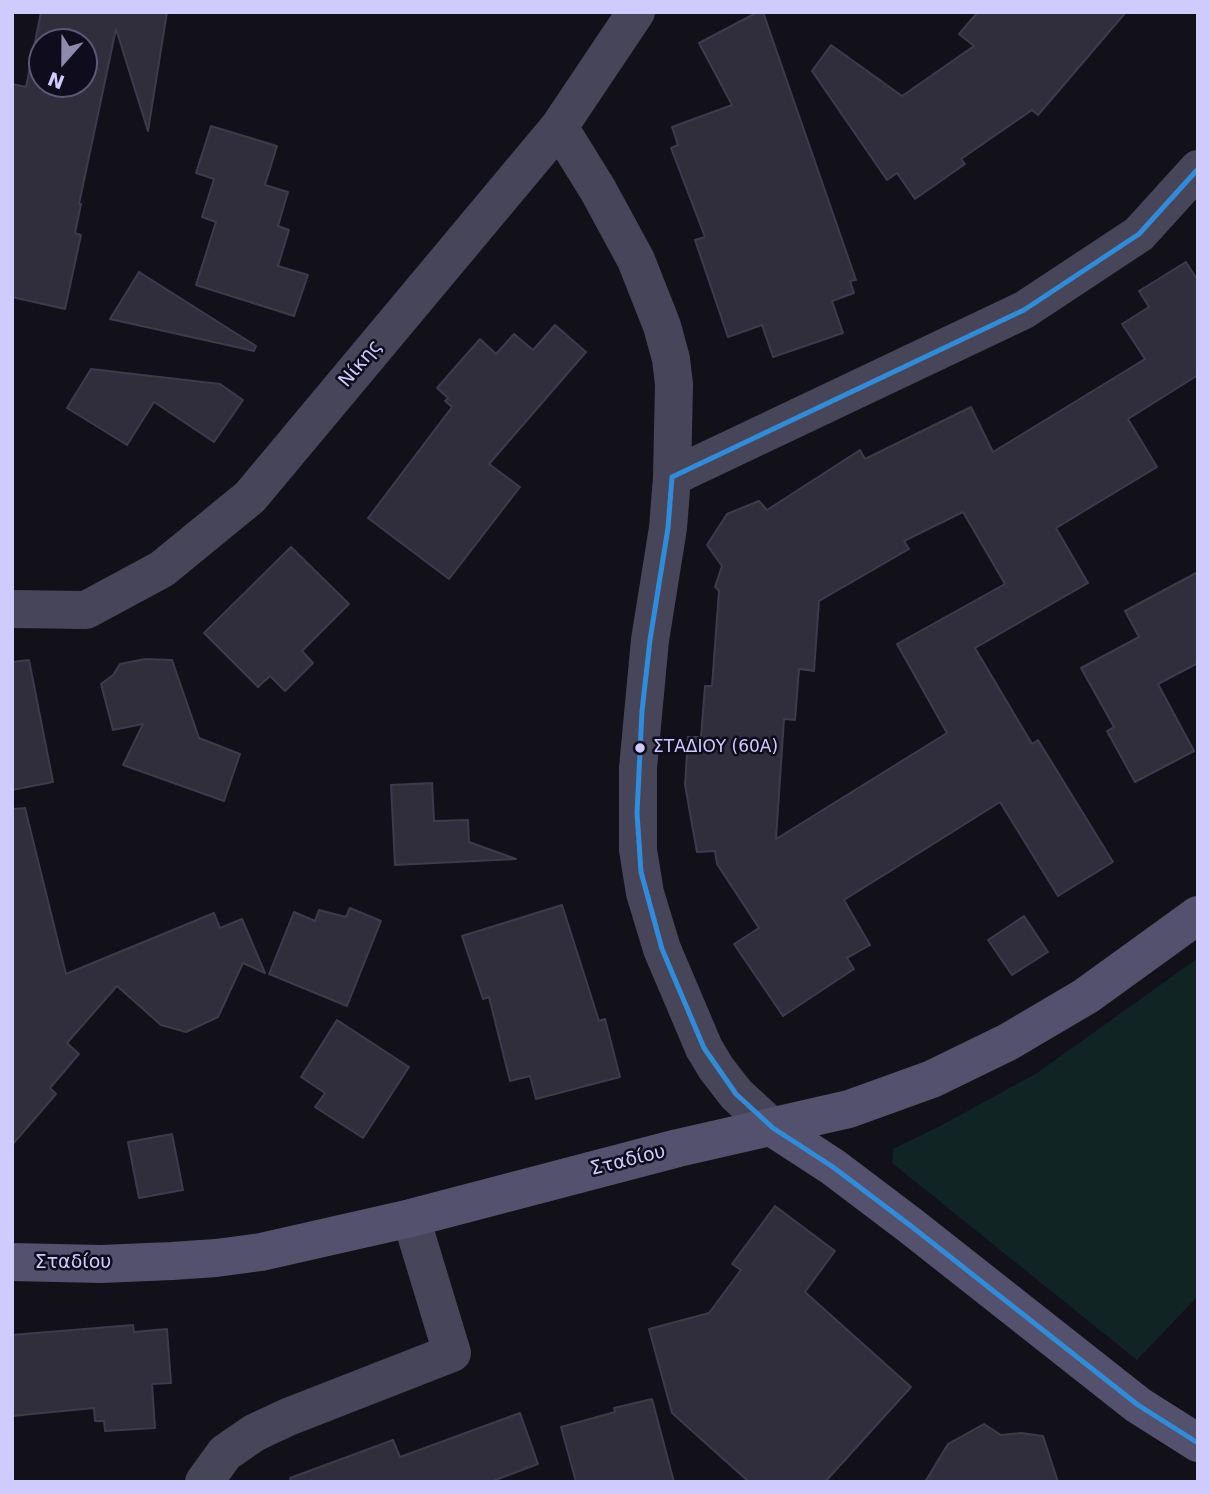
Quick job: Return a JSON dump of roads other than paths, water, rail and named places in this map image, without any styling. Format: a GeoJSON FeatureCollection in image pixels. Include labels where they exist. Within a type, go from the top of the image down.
{"type":"FeatureCollection","features":[{"type":"Feature","properties":{"kind":"street","name":"Νίκης"},"geometry":{"type":"LineString","coordinates":[[12,609],[86,610],[162,569],[250,497],[559,127],[636,12]]}},
{"type":"Feature","properties":{"kind":"street"},"geometry":{"type":"LineString","coordinates":[[559,127],[621,229],[662,326],[671,359],[674,384],[672,477],[668,528],[642,711],[638,813],[641,872],[651,915],[662,949],[704,1048],[736,1094],[773,1128],[833,1167],[911,1226],[1138,1405],[1198,1443]]}},
{"type":"Feature","properties":{"kind":"street"},"geometry":{"type":"LineString","coordinates":[[672,477],[1024,310],[1139,234],[1198,169]]}},
{"type":"Feature","properties":{"kind":"street","name":"Σταδίου"},"geometry":{"type":"LineString","coordinates":[[12,1262],[101,1264],[216,1258],[261,1252],[411,1218],[579,1173],[773,1128],[880,1099],[971,1061],[1086,996],[1198,915]]}},
{"type":"Feature","properties":{"kind":"street"},"geometry":{"type":"LineString","coordinates":[[204,1482],[233,1446],[270,1425],[452,1353],[411,1218]]}},
{"type":"Feature","properties":{"kind":"place","name":"ΣΤΑΔΙΟΥ (60A)"},"geometry":{"type":"Point","coordinates":[640,748]}}]}
